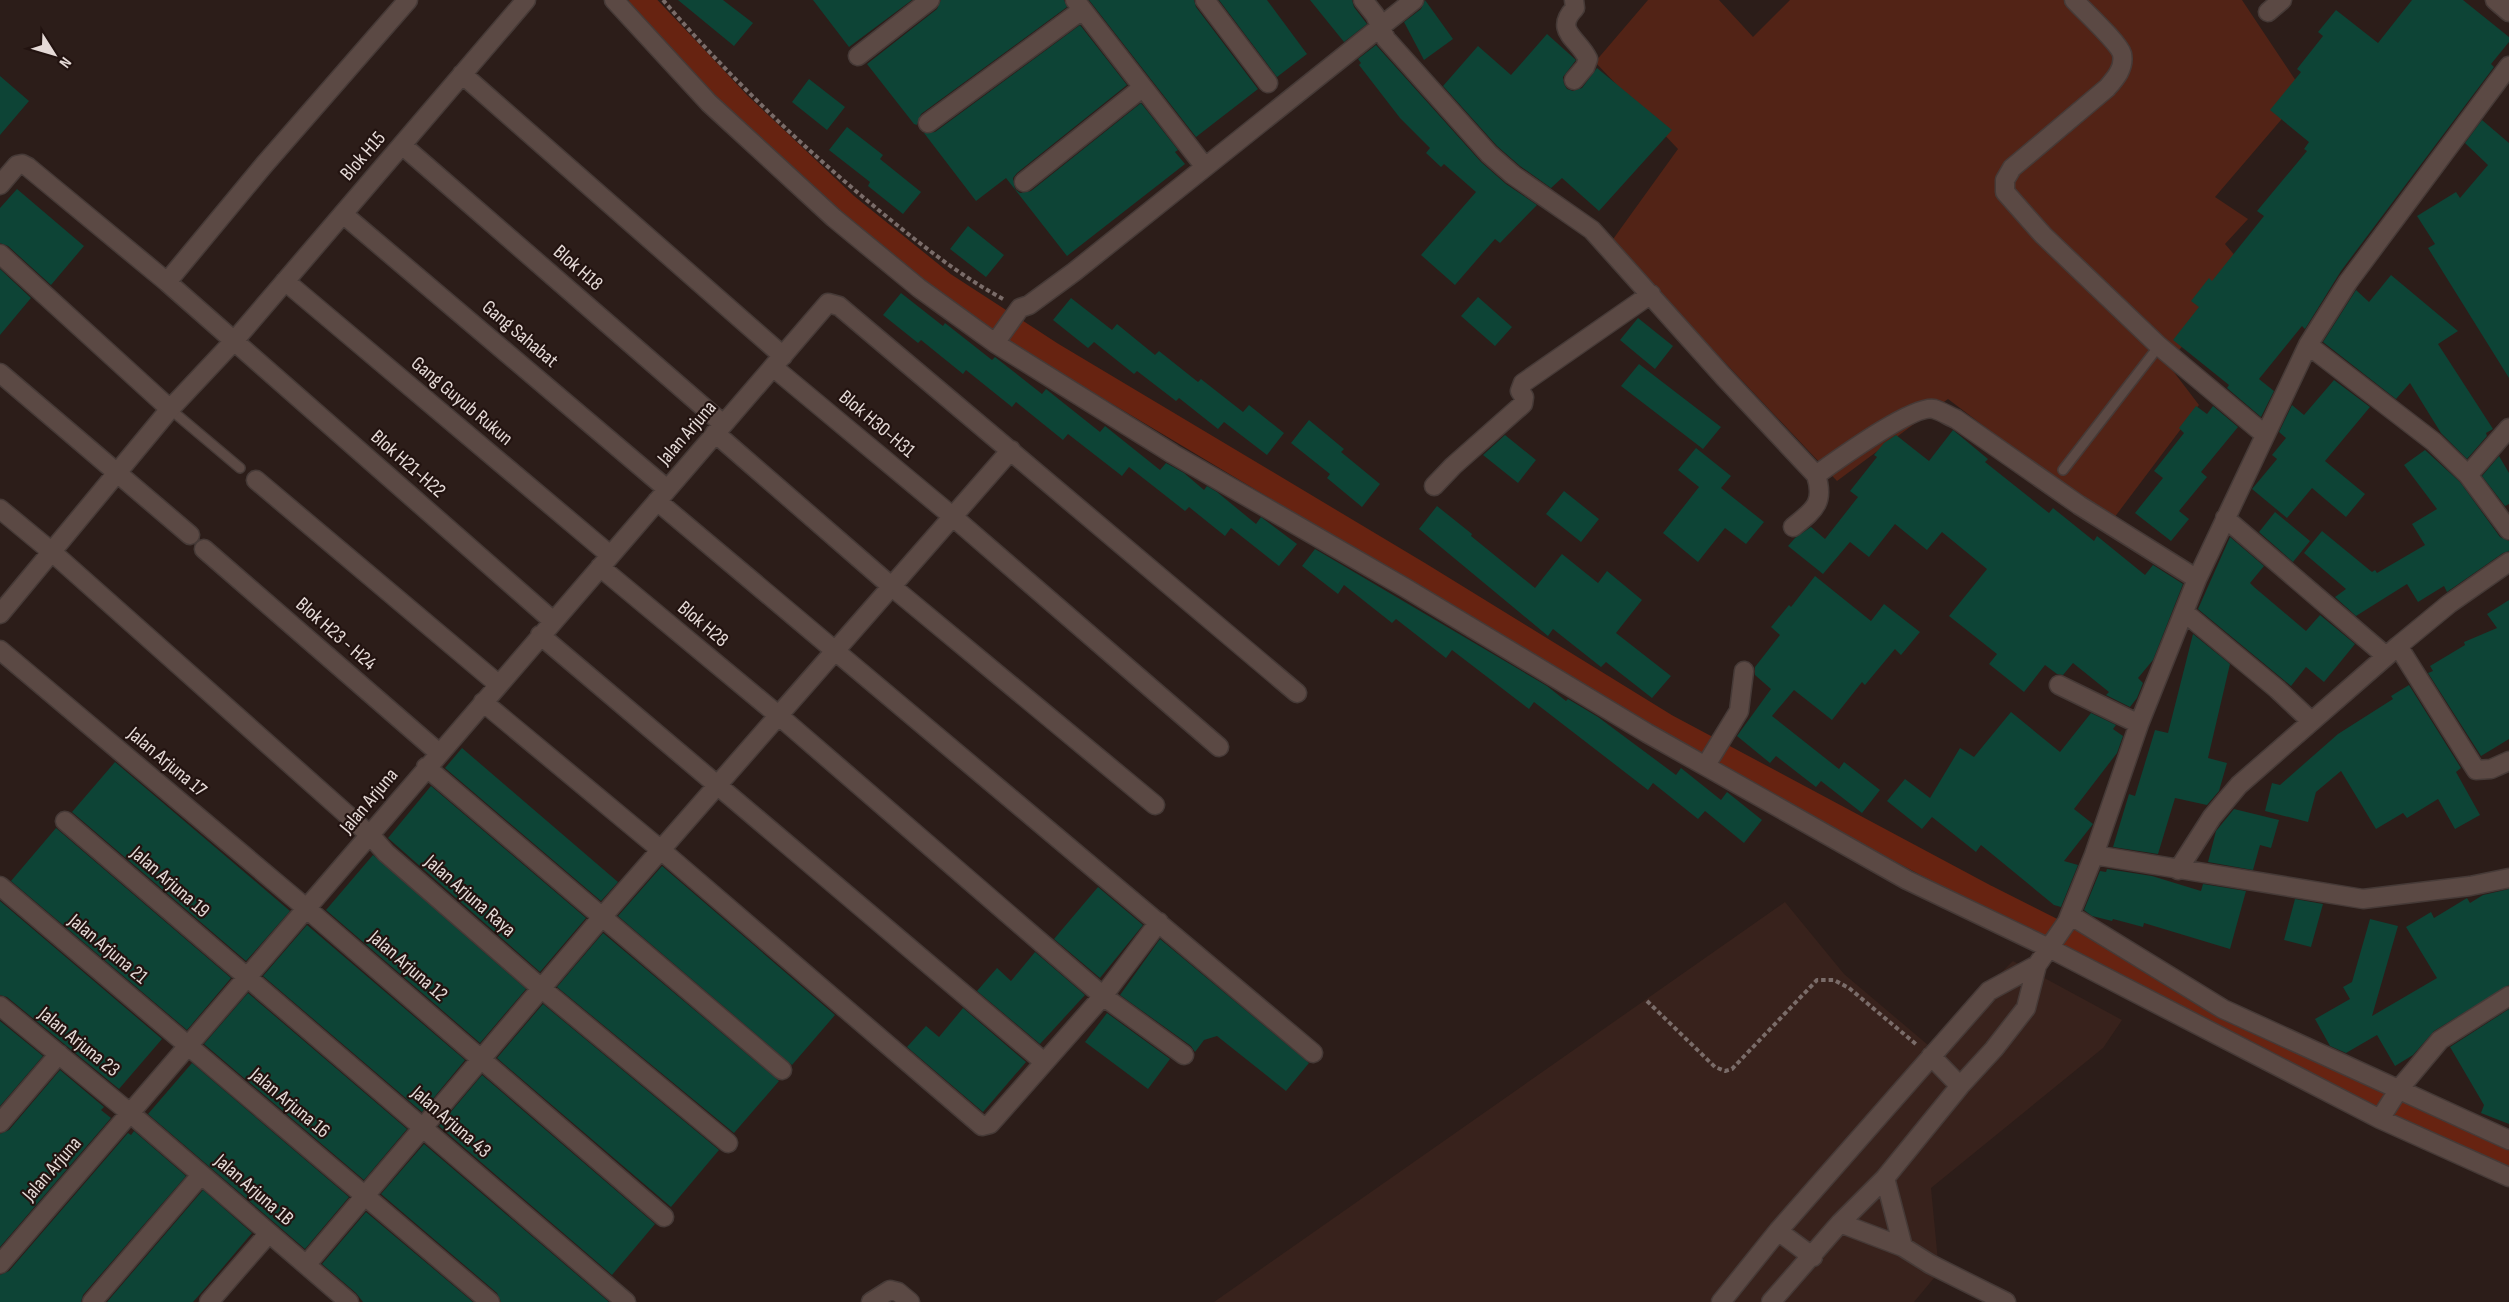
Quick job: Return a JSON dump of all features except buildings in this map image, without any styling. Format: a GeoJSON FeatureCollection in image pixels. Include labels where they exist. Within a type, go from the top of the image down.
{"type":"FeatureCollection","features":[{"type":"Feature","properties":{"kind":"street"},"geometry":{"type":"LineString","coordinates":[[166,282],[264,165],[408,0]]}},
{"type":"Feature","properties":{"kind":"street","name":"Blok H15"},"geometry":{"type":"LineString","coordinates":[[52,552],[170,409],[234,341],[526,0]]}},
{"type":"Feature","properties":{"kind":"street"},"geometry":{"type":"LineString","coordinates":[[614,0],[709,103],[834,218],[919,288],[999,338],[1173,454],[1404,587],[1647,733],[1708,762],[1907,880],[2052,945],[2381,1116],[2509,1177]]}},
{"type":"Feature","properties":{"kind":"street"},"geometry":{"type":"LineString","coordinates":[[858,56],[930,0]]}},
{"type":"Feature","properties":{"kind":"street"},"geometry":{"type":"LineString","coordinates":[[1205,0],[1268,83]]}},
{"type":"Feature","properties":{"kind":"street"},"geometry":{"type":"LineString","coordinates":[[1363,0],[1375,15],[1386,39],[1489,154],[1513,175],[1592,230],[1723,376],[1816,475],[1821,490],[1817,505],[1793,527]]}},
{"type":"Feature","properties":{"kind":"street"},"geometry":{"type":"LineString","coordinates":[[999,338],[1019,311],[1074,272],[1414,0]]}},
{"type":"Feature","properties":{"kind":"street"},"geometry":{"type":"LineString","coordinates":[[1574,0],[1575,8],[1566,21],[1566,28],[1588,59],[1585,67],[1574,80]]}},
{"type":"Feature","properties":{"kind":"street"},"geometry":{"type":"LineString","coordinates":[[2074,0],[2122,54],[2121,68],[2117,77],[2107,88],[2012,168],[2005,180],[2005,192],[2043,235],[2159,346],[2264,434]]}},
{"type":"Feature","properties":{"kind":"street"},"geometry":{"type":"LineString","coordinates":[[2268,12],[2282,0]]}},
{"type":"Feature","properties":{"kind":"street"},"geometry":{"type":"LineString","coordinates":[[2495,0],[2509,12]]}},
{"type":"Feature","properties":{"kind":"street"},"geometry":{"type":"LineString","coordinates":[[928,123],[1078,5],[1205,167]]}},
{"type":"Feature","properties":{"kind":"street"},"geometry":{"type":"LineString","coordinates":[[1721,1302],[1778,1231],[1989,991],[2037,964],[2052,945],[2068,919],[2094,855],[2139,724],[2197,579],[2308,345],[2348,282],[2509,66]]}},
{"type":"Feature","properties":{"kind":"street","name":"Blok H30-H31"},"geometry":{"type":"LineString","coordinates":[[462,75],[952,516],[1219,747]]}},
{"type":"Feature","properties":{"kind":"street"},"geometry":{"type":"LineString","coordinates":[[1024,182],[1142,88]]}},
{"type":"Feature","properties":{"kind":"street","name":"Blok H18"},"geometry":{"type":"LineString","coordinates":[[402,144],[891,585],[1155,805]]}},
{"type":"Feature","properties":{"kind":"street","name":"Blok H21-H22"},"geometry":{"type":"LineString","coordinates":[[0,184],[17,165],[22,164],[28,167],[166,282],[553,621]]}},
{"type":"Feature","properties":{"kind":"street","name":"Gang Sahabat"},"geometry":{"type":"LineString","coordinates":[[343,214],[662,495],[833,651],[1313,1053]]}},
{"type":"Feature","properties":{"kind":"street"},"geometry":{"type":"LineString","coordinates":[[0,254],[170,409]]}},
{"type":"Feature","properties":{"kind":"street","name":"Gang Guyub Rukun"},"geometry":{"type":"LineString","coordinates":[[285,281],[605,561]]}},
{"type":"Feature","properties":{"kind":"street"},"geometry":{"type":"LineString","coordinates":[[1434,486],[1452,466],[1522,405],[1524,398],[1520,391],[1523,383],[1651,294]]}},
{"type":"Feature","properties":{"kind":"street","name":"Jalan Arjuna"},"geometry":{"type":"LineString","coordinates":[[0,1264],[828,303],[834,303],[1011,450]]}},
{"type":"Feature","properties":{"kind":"street"},"geometry":{"type":"LineString","coordinates":[[2308,345],[2434,442],[2468,475],[2509,530]]}},
{"type":"Feature","properties":{"kind":"street"},"geometry":{"type":"LineString","coordinates":[[0,373],[190,535]]}},
{"type":"Feature","properties":{"kind":"street"},"geometry":{"type":"LineString","coordinates":[[1816,475],[1898,421],[1919,411],[1933,408],[1956,419],[2079,505],[2197,579]]}},
{"type":"Feature","properties":{"kind":"street"},"geometry":{"type":"LineString","coordinates":[[2468,475],[2509,428]]}},
{"type":"Feature","properties":{"kind":"street"},"geometry":{"type":"LineString","coordinates":[[306,1265],[602,917],[1011,450],[1296,693]]}},
{"type":"Feature","properties":{"kind":"street"},"geometry":{"type":"LineString","coordinates":[[256,480],[498,684]]}},
{"type":"Feature","properties":{"kind":"street","name":"Jalan Arjuna Raya"},"geometry":{"type":"LineString","coordinates":[[0,509],[52,552],[371,836],[386,853],[541,988],[728,1143]]}},
{"type":"Feature","properties":{"kind":"street"},"geometry":{"type":"LineString","coordinates":[[2225,518],[2392,651],[2476,770],[2491,769],[2509,761]]}},
{"type":"Feature","properties":{"kind":"street","name":"Blok H23 - H24"},"geometry":{"type":"LineString","coordinates":[[204,549],[439,753]]}},
{"type":"Feature","properties":{"kind":"street"},"geometry":{"type":"LineString","coordinates":[[0,614],[52,552]]}},
{"type":"Feature","properties":{"kind":"street","name":"Blok H28"},"geometry":{"type":"LineString","coordinates":[[605,561],[778,715],[1103,996],[1184,1055]]}},
{"type":"Feature","properties":{"kind":"street"},"geometry":{"type":"LineString","coordinates":[[2180,867],[2212,817],[2239,785],[2392,651],[2449,604],[2509,562]]}},
{"type":"Feature","properties":{"kind":"street"},"geometry":{"type":"LineString","coordinates":[[2184,612],[2277,688],[2311,722]]}},
{"type":"Feature","properties":{"kind":"street"},"geometry":{"type":"LineString","coordinates":[[540,635],[1044,1062]]}},
{"type":"Feature","properties":{"kind":"street","name":"Jalan Arjuna 17"},"geometry":{"type":"LineString","coordinates":[[0,650],[306,908]]}},
{"type":"Feature","properties":{"kind":"street"},"geometry":{"type":"LineString","coordinates":[[1708,762],[1739,711],[1744,671]]}},
{"type":"Feature","properties":{"kind":"street"},"geometry":{"type":"LineString","coordinates":[[2059,685],[2139,724]]}},
{"type":"Feature","properties":{"kind":"street"},"geometry":{"type":"LineString","coordinates":[[483,702],[661,850],[982,1126],[990,1124],[1103,996],[1159,922]]}},
{"type":"Feature","properties":{"kind":"street"},"geometry":{"type":"LineString","coordinates":[[426,767],[782,1070]]}},
{"type":"Feature","properties":{"kind":"street","name":"Jalan Arjuna 19"},"geometry":{"type":"LineString","coordinates":[[65,821],[246,977]]}},
{"type":"Feature","properties":{"kind":"street"},"geometry":{"type":"LineString","coordinates":[[2094,855],[2180,867],[2363,899],[2470,886],[2509,878]]}},
{"type":"Feature","properties":{"kind":"street","name":"Jalan Arjuna 21"},"geometry":{"type":"LineString","coordinates":[[0,886],[188,1046]]}},
{"type":"Feature","properties":{"kind":"street","name":"Jalan Arjuna 12"},"geometry":{"type":"LineString","coordinates":[[306,908],[664,1217]]}},
{"type":"Feature","properties":{"kind":"street"},"geometry":{"type":"LineString","coordinates":[[2068,919],[2223,1009],[2397,1091],[2509,1140]]}},
{"type":"Feature","properties":{"kind":"street"},"geometry":{"type":"LineString","coordinates":[[1771,1302],[1813,1257],[1840,1223],[1885,1178],[1960,1086],[1994,1049],[2026,1008],[2037,964]]}},
{"type":"Feature","properties":{"kind":"street","name":"Jalan Arjuna 43"},"geometry":{"type":"LineString","coordinates":[[246,977],[626,1302]]}},
{"type":"Feature","properties":{"kind":"street"},"geometry":{"type":"LineString","coordinates":[[2381,1116],[2397,1091],[2440,1040],[2509,996]]}},
{"type":"Feature","properties":{"kind":"street","name":"Jalan Arjuna 23"},"geometry":{"type":"LineString","coordinates":[[0,1006],[130,1113]]}},
{"type":"Feature","properties":{"kind":"street","name":"Jalan Arjuna 16"},"geometry":{"type":"LineString","coordinates":[[188,1046],[490,1302]]}},
{"type":"Feature","properties":{"kind":"street"},"geometry":{"type":"LineString","coordinates":[[0,1123],[59,1054]]}},
{"type":"Feature","properties":{"kind":"street"},"geometry":{"type":"LineString","coordinates":[[1931,1056],[1960,1086]]}},
{"type":"Feature","properties":{"kind":"street","name":"Jalan Arjuna 1B"},"geometry":{"type":"LineString","coordinates":[[130,1113],[349,1302]]}},
{"type":"Feature","properties":{"kind":"street"},"geometry":{"type":"LineString","coordinates":[[92,1302],[201,1175]]}},
{"type":"Feature","properties":{"kind":"street"},"geometry":{"type":"LineString","coordinates":[[1885,1178],[1903,1247]]}},
{"type":"Feature","properties":{"kind":"street"},"geometry":{"type":"LineString","coordinates":[[1840,1223],[1903,1247],[1930,1264],[2006,1302]]}},
{"type":"Feature","properties":{"kind":"street"},"geometry":{"type":"LineString","coordinates":[[1778,1231],[1813,1257]]}},
{"type":"Feature","properties":{"kind":"street"},"geometry":{"type":"LineString","coordinates":[[209,1302],[268,1233]]}},
{"type":"Feature","properties":{"kind":"street"},"geometry":{"type":"LineString","coordinates":[[871,1302],[890,1290],[898,1292],[909,1302]]}},
{"type":"Feature","properties":{"kind":"lane"},"geometry":{"type":"LineString","coordinates":[[2063,470],[2159,346]]}},
{"type":"Feature","properties":{"kind":"lane"},"geometry":{"type":"LineString","coordinates":[[170,409],[240,468]]}},
{"type":"Feature","properties":{"kind":"path"},"geometry":{"type":"LineString","coordinates":[[663,0],[759,103],[840,179],[942,260],[1019,311]]}},
{"type":"Feature","properties":{"kind":"path"},"geometry":{"type":"LineString","coordinates":[[1647,1000],[1715,1067],[1725,1071],[1732,1069],[1817,980],[1834,980],[1849,988],[1931,1056]]}},
{"type":"Feature","properties":{"kind":"shaded area"},"geometry":{"type":"Polygon","coordinates":[[[1648,0],[1719,0],[1753,37],[1790,0],[2242,0],[2304,93],[2215,197],[2248,219],[2225,244],[2250,273],[2167,363],[2199,405],[2111,522],[1948,399],[1837,481],[1611,242],[1678,149],[1595,62],[1648,0]]]}},
{"type":"Feature","properties":{"kind":"shaded area"},"geometry":{"type":"Polygon","coordinates":[[[1785,902],[1844,974],[1928,1045],[2013,961],[2122,1020],[2103,1048],[1931,1188],[1939,1272],[1914,1302],[1214,1302],[1785,902]]]}},
{"type":"Feature","properties":{"kind":"waterway"},"geometry":{"type":"LineString","coordinates":[[641,0],[739,104],[845,204],[944,284],[1052,354],[1420,574],[1665,725],[1987,897],[2114,961],[2255,1042],[2509,1162]]}}]}
